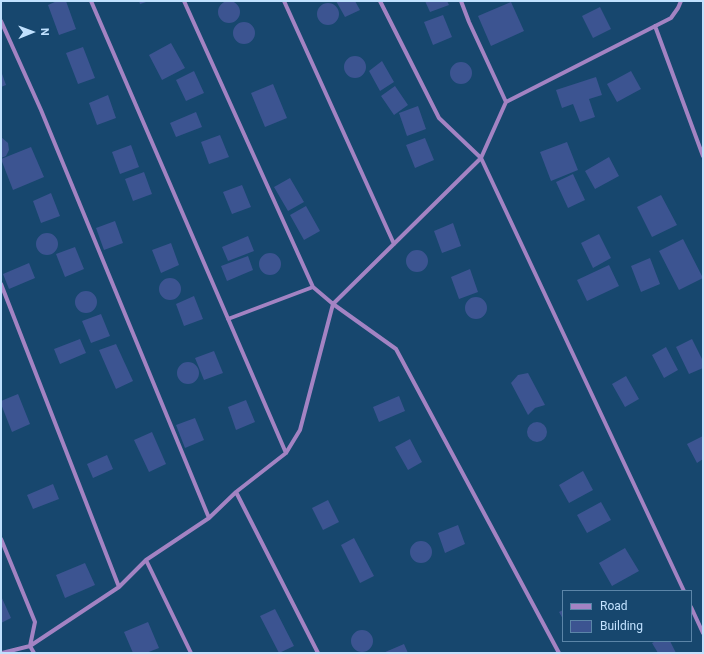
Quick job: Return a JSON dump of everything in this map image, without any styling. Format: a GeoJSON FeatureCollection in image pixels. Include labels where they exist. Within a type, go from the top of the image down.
{"type":"FeatureCollection","features":[{"type":"Feature","properties":{"kind":"street"},"geometry":{"type":"LineString","coordinates":[[91,1],[286,453]]}},
{"type":"Feature","properties":{"kind":"street"},"geometry":{"type":"LineString","coordinates":[[184,1],[313,287],[333,304],[396,349],[559,653]]}},
{"type":"Feature","properties":{"kind":"street"},"geometry":{"type":"LineString","coordinates":[[284,1],[394,244]]}},
{"type":"Feature","properties":{"kind":"street"},"geometry":{"type":"LineString","coordinates":[[380,1],[439,118],[481,158],[684,590]]}},
{"type":"Feature","properties":{"kind":"street"},"geometry":{"type":"LineString","coordinates":[[461,1],[469,22],[506,102]]}},
{"type":"Feature","properties":{"kind":"street"},"geometry":{"type":"LineString","coordinates":[[2,653],[30,646],[120,587],[146,560],[209,518],[236,492],[286,453],[300,430],[333,304],[481,158],[506,102],[671,18],[681,1]]}},
{"type":"Feature","properties":{"kind":"street"},"geometry":{"type":"LineString","coordinates":[[1,21],[41,110],[209,518]]}},
{"type":"Feature","properties":{"kind":"street"},"geometry":{"type":"LineString","coordinates":[[655,26],[703,156]]}},
{"type":"Feature","properties":{"kind":"street"},"geometry":{"type":"LineString","coordinates":[[1,284],[120,587]]}},
{"type":"Feature","properties":{"kind":"street"},"geometry":{"type":"LineString","coordinates":[[228,319],[313,287]]}},
{"type":"Feature","properties":{"kind":"street"},"geometry":{"type":"LineString","coordinates":[[236,492],[318,653]]}},
{"type":"Feature","properties":{"kind":"street"},"geometry":{"type":"LineString","coordinates":[[1,539],[35,622],[30,646],[34,653]]}},
{"type":"Feature","properties":{"kind":"street"},"geometry":{"type":"LineString","coordinates":[[146,560],[191,653]]}},
{"type":"Feature","properties":{"kind":"street"},"geometry":{"type":"LineString","coordinates":[[692,609],[703,633]]}},
{"type":"Feature","properties":{"kind":"building"},"geometry":{"type":"Polygon","coordinates":[[[57,1],[66,1],[76,29],[59,35],[48,5],[57,1]]]}},
{"type":"Feature","properties":{"kind":"building"},"geometry":{"type":"Polygon","coordinates":[[[139,1],[149,1],[140,4],[139,1]]]}},
{"type":"Feature","properties":{"kind":"building"},"geometry":{"type":"Polygon","coordinates":[[[229,1],[237,4],[240,12],[237,20],[229,23],[221,20],[218,12],[221,4],[229,1]]]}},
{"type":"Feature","properties":{"kind":"building"},"geometry":{"type":"Polygon","coordinates":[[[336,1],[355,1],[360,10],[345,17],[336,1]]]}},
{"type":"Feature","properties":{"kind":"building"},"geometry":{"type":"Polygon","coordinates":[[[425,1],[447,1],[449,5],[430,12],[425,1]]]}},
{"type":"Feature","properties":{"kind":"building"},"geometry":{"type":"Polygon","coordinates":[[[511,2],[524,31],[491,46],[478,16],[511,2]]]}},
{"type":"Feature","properties":{"kind":"building"},"geometry":{"type":"Polygon","coordinates":[[[328,3],[336,6],[339,14],[336,22],[328,25],[320,22],[317,14],[320,6],[328,3]]]}},
{"type":"Feature","properties":{"kind":"building"},"geometry":{"type":"Polygon","coordinates":[[[600,7],[611,29],[593,38],[582,16],[600,7]]]}},
{"type":"Feature","properties":{"kind":"building"},"geometry":{"type":"Polygon","coordinates":[[[443,15],[452,37],[433,45],[424,22],[443,15]]]}},
{"type":"Feature","properties":{"kind":"building"},"geometry":{"type":"Polygon","coordinates":[[[244,22],[252,25],[255,33],[252,41],[244,44],[236,41],[233,33],[236,25],[244,22]]]}},
{"type":"Feature","properties":{"kind":"building"},"geometry":{"type":"Polygon","coordinates":[[[171,43],[185,68],[162,80],[149,55],[171,43]]]}},
{"type":"Feature","properties":{"kind":"building"},"geometry":{"type":"Polygon","coordinates":[[[83,47],[95,78],[78,84],[66,53],[83,47]]]}},
{"type":"Feature","properties":{"kind":"building"},"geometry":{"type":"Polygon","coordinates":[[[355,56],[363,59],[366,67],[363,75],[355,78],[347,75],[344,67],[347,59],[355,56]]]}},
{"type":"Feature","properties":{"kind":"building"},"geometry":{"type":"Polygon","coordinates":[[[382,61],[394,82],[380,91],[369,71],[382,61]]]}},
{"type":"Feature","properties":{"kind":"building"},"geometry":{"type":"Polygon","coordinates":[[[461,62],[469,65],[472,73],[469,81],[461,84],[453,81],[450,73],[453,65],[461,62]]]}},
{"type":"Feature","properties":{"kind":"building"},"geometry":{"type":"Polygon","coordinates":[[[1,71],[6,85],[1,87],[1,71]]]}},
{"type":"Feature","properties":{"kind":"building"},"geometry":{"type":"Polygon","coordinates":[[[194,71],[204,93],[186,101],[176,80],[194,71]]]}},
{"type":"Feature","properties":{"kind":"building"},"geometry":{"type":"Polygon","coordinates":[[[631,71],[641,89],[617,102],[607,84],[631,71]]]}},
{"type":"Feature","properties":{"kind":"building"},"geometry":{"type":"Polygon","coordinates":[[[596,77],[602,95],[589,99],[595,117],[580,122],[573,104],[562,108],[556,90],[596,77]]]}},
{"type":"Feature","properties":{"kind":"building"},"geometry":{"type":"Polygon","coordinates":[[[273,84],[287,118],[265,127],[251,93],[273,84]]]}},
{"type":"Feature","properties":{"kind":"building"},"geometry":{"type":"Polygon","coordinates":[[[395,86],[408,105],[394,115],[381,96],[395,86]]]}},
{"type":"Feature","properties":{"kind":"building"},"geometry":{"type":"Polygon","coordinates":[[[108,95],[116,118],[97,125],[89,103],[108,95]]]}},
{"type":"Feature","properties":{"kind":"building"},"geometry":{"type":"Polygon","coordinates":[[[418,106],[426,129],[407,136],[399,113],[418,106]]]}},
{"type":"Feature","properties":{"kind":"building"},"geometry":{"type":"Polygon","coordinates":[[[196,112],[202,127],[176,137],[170,123],[196,112]]]}},
{"type":"Feature","properties":{"kind":"building"},"geometry":{"type":"Polygon","coordinates":[[[220,135],[229,157],[209,164],[201,142],[220,135]]]}},
{"type":"Feature","properties":{"kind":"building"},"geometry":{"type":"Polygon","coordinates":[[[1,137],[8,143],[9,150],[6,156],[1,158],[1,137]]]}},
{"type":"Feature","properties":{"kind":"building"},"geometry":{"type":"Polygon","coordinates":[[[425,138],[434,160],[415,168],[406,145],[425,138]]]}},
{"type":"Feature","properties":{"kind":"building"},"geometry":{"type":"Polygon","coordinates":[[[567,142],[578,170],[551,181],[540,152],[567,142]]]}},
{"type":"Feature","properties":{"kind":"building"},"geometry":{"type":"Polygon","coordinates":[[[131,145],[139,167],[120,174],[112,152],[131,145]]]}},
{"type":"Feature","properties":{"kind":"building"},"geometry":{"type":"Polygon","coordinates":[[[31,147],[44,177],[13,190],[1,159],[31,147]]]}},
{"type":"Feature","properties":{"kind":"building"},"geometry":{"type":"Polygon","coordinates":[[[609,157],[619,176],[595,189],[585,171],[609,157]]]}},
{"type":"Feature","properties":{"kind":"building"},"geometry":{"type":"Polygon","coordinates":[[[144,172],[152,194],[133,201],[125,179],[144,172]]]}},
{"type":"Feature","properties":{"kind":"building"},"geometry":{"type":"Polygon","coordinates":[[[573,174],[585,200],[568,208],[556,182],[573,174]]]}},
{"type":"Feature","properties":{"kind":"building"},"geometry":{"type":"Polygon","coordinates":[[[290,178],[304,202],[288,211],[274,187],[290,178]]]}},
{"type":"Feature","properties":{"kind":"building"},"geometry":{"type":"Polygon","coordinates":[[[242,185],[251,207],[232,214],[223,192],[242,185]]]}},
{"type":"Feature","properties":{"kind":"building"},"geometry":{"type":"Polygon","coordinates":[[[51,193],[60,216],[41,223],[33,201],[51,193]]]}},
{"type":"Feature","properties":{"kind":"building"},"geometry":{"type":"Polygon","coordinates":[[[661,195],[677,225],[652,237],[637,207],[661,195]]]}},
{"type":"Feature","properties":{"kind":"building"},"geometry":{"type":"Polygon","coordinates":[[[306,206],[320,231],[304,240],[290,215],[306,206]]]}},
{"type":"Feature","properties":{"kind":"building"},"geometry":{"type":"Polygon","coordinates":[[[115,221],[123,243],[104,250],[96,228],[115,221]]]}},
{"type":"Feature","properties":{"kind":"building"},"geometry":{"type":"Polygon","coordinates":[[[453,223],[461,246],[442,253],[434,231],[453,223]]]}},
{"type":"Feature","properties":{"kind":"building"},"geometry":{"type":"Polygon","coordinates":[[[47,233],[55,236],[58,244],[55,252],[47,255],[39,252],[36,244],[39,236],[47,233]]]}},
{"type":"Feature","properties":{"kind":"building"},"geometry":{"type":"Polygon","coordinates":[[[599,234],[611,258],[593,268],[581,243],[599,234]]]}},
{"type":"Feature","properties":{"kind":"building"},"geometry":{"type":"Polygon","coordinates":[[[248,236],[254,251],[228,261],[222,247],[248,236]]]}},
{"type":"Feature","properties":{"kind":"building"},"geometry":{"type":"Polygon","coordinates":[[[683,239],[703,278],[679,290],[659,251],[683,239]]]}},
{"type":"Feature","properties":{"kind":"building"},"geometry":{"type":"Polygon","coordinates":[[[171,243],[179,265],[161,273],[152,250],[171,243]]]}},
{"type":"Feature","properties":{"kind":"building"},"geometry":{"type":"Polygon","coordinates":[[[75,247],[84,269],[65,277],[56,254],[75,247]]]}},
{"type":"Feature","properties":{"kind":"building"},"geometry":{"type":"Polygon","coordinates":[[[417,250],[425,253],[428,261],[425,269],[417,272],[409,269],[406,261],[409,253],[417,250]]]}},
{"type":"Feature","properties":{"kind":"building"},"geometry":{"type":"Polygon","coordinates":[[[270,253],[278,256],[281,264],[278,272],[270,275],[262,272],[259,264],[262,256],[270,253]]]}},
{"type":"Feature","properties":{"kind":"building"},"geometry":{"type":"Polygon","coordinates":[[[248,256],[253,270],[227,281],[221,266],[248,256]]]}},
{"type":"Feature","properties":{"kind":"building"},"geometry":{"type":"Polygon","coordinates":[[[650,258],[660,284],[641,292],[631,266],[650,258]]]}},
{"type":"Feature","properties":{"kind":"building"},"geometry":{"type":"Polygon","coordinates":[[[29,263],[35,278],[9,289],[3,274],[29,263]]]}},
{"type":"Feature","properties":{"kind":"building"},"geometry":{"type":"Polygon","coordinates":[[[609,265],[619,286],[587,301],[577,280],[609,265]]]}},
{"type":"Feature","properties":{"kind":"building"},"geometry":{"type":"Polygon","coordinates":[[[470,269],[478,292],[459,299],[451,277],[470,269]]]}},
{"type":"Feature","properties":{"kind":"building"},"geometry":{"type":"Polygon","coordinates":[[[170,278],[178,281],[181,289],[178,297],[170,300],[162,297],[159,289],[162,281],[170,278]]]}},
{"type":"Feature","properties":{"kind":"building"},"geometry":{"type":"Polygon","coordinates":[[[86,291],[94,294],[97,302],[94,310],[86,313],[78,310],[75,302],[78,294],[86,291]]]}},
{"type":"Feature","properties":{"kind":"building"},"geometry":{"type":"Polygon","coordinates":[[[194,296],[203,319],[184,326],[176,304],[194,296]]]}},
{"type":"Feature","properties":{"kind":"building"},"geometry":{"type":"Polygon","coordinates":[[[476,297],[484,300],[487,308],[484,316],[476,319],[468,316],[465,308],[468,300],[476,297]]]}},
{"type":"Feature","properties":{"kind":"building"},"geometry":{"type":"Polygon","coordinates":[[[101,314],[110,336],[91,343],[82,321],[101,314]]]}},
{"type":"Feature","properties":{"kind":"building"},"geometry":{"type":"Polygon","coordinates":[[[80,339],[86,353],[60,364],[54,349],[80,339]]]}},
{"type":"Feature","properties":{"kind":"building"},"geometry":{"type":"Polygon","coordinates":[[[692,339],[703,361],[703,368],[689,374],[676,347],[692,339]]]}},
{"type":"Feature","properties":{"kind":"building"},"geometry":{"type":"Polygon","coordinates":[[[116,344],[133,381],[116,389],[99,350],[116,344]]]}},
{"type":"Feature","properties":{"kind":"building"},"geometry":{"type":"Polygon","coordinates":[[[666,347],[678,370],[664,378],[652,355],[666,347]]]}},
{"type":"Feature","properties":{"kind":"building"},"geometry":{"type":"Polygon","coordinates":[[[214,351],[223,373],[204,380],[195,358],[214,351]]]}},
{"type":"Feature","properties":{"kind":"building"},"geometry":{"type":"Polygon","coordinates":[[[188,362],[196,365],[199,373],[196,381],[188,384],[180,381],[177,373],[180,365],[188,362]]]}},
{"type":"Feature","properties":{"kind":"building"},"geometry":{"type":"Polygon","coordinates":[[[528,373],[545,405],[535,408],[528,415],[511,383],[518,375],[528,373]]]}},
{"type":"Feature","properties":{"kind":"building"},"geometry":{"type":"Polygon","coordinates":[[[626,376],[639,399],[625,407],[612,384],[626,376]]]}},
{"type":"Feature","properties":{"kind":"building"},"geometry":{"type":"Polygon","coordinates":[[[18,394],[30,424],[12,432],[1,401],[18,394]]]}},
{"type":"Feature","properties":{"kind":"building"},"geometry":{"type":"Polygon","coordinates":[[[399,396],[405,411],[379,422],[373,407],[399,396]]]}},
{"type":"Feature","properties":{"kind":"building"},"geometry":{"type":"Polygon","coordinates":[[[246,400],[255,422],[236,430],[228,407],[246,400]]]}},
{"type":"Feature","properties":{"kind":"building"},"geometry":{"type":"Polygon","coordinates":[[[195,418],[204,440],[185,448],[176,425],[195,418]]]}},
{"type":"Feature","properties":{"kind":"building"},"geometry":{"type":"Polygon","coordinates":[[[537,422],[544,425],[547,432],[544,439],[537,442],[530,439],[527,432],[530,425],[537,422]]]}},
{"type":"Feature","properties":{"kind":"building"},"geometry":{"type":"Polygon","coordinates":[[[152,432],[166,464],[149,472],[134,440],[152,432]]]}},
{"type":"Feature","properties":{"kind":"building"},"geometry":{"type":"Polygon","coordinates":[[[703,436],[703,459],[697,463],[687,444],[703,436]]]}},
{"type":"Feature","properties":{"kind":"building"},"geometry":{"type":"Polygon","coordinates":[[[410,439],[422,462],[408,470],[395,447],[410,439]]]}},
{"type":"Feature","properties":{"kind":"building"},"geometry":{"type":"Polygon","coordinates":[[[107,455],[113,469],[93,478],[87,464],[107,455]]]}},
{"type":"Feature","properties":{"kind":"building"},"geometry":{"type":"Polygon","coordinates":[[[583,471],[593,490],[569,503],[559,485],[583,471]]]}},
{"type":"Feature","properties":{"kind":"building"},"geometry":{"type":"Polygon","coordinates":[[[53,484],[59,499],[33,509],[27,495],[53,484]]]}},
{"type":"Feature","properties":{"kind":"building"},"geometry":{"type":"Polygon","coordinates":[[[328,500],[339,522],[323,530],[312,508],[328,500]]]}},
{"type":"Feature","properties":{"kind":"building"},"geometry":{"type":"Polygon","coordinates":[[[601,502],[611,520],[587,533],[577,515],[601,502]]]}},
{"type":"Feature","properties":{"kind":"building"},"geometry":{"type":"Polygon","coordinates":[[[458,525],[465,544],[445,553],[438,533],[458,525]]]}},
{"type":"Feature","properties":{"kind":"building"},"geometry":{"type":"Polygon","coordinates":[[[354,538],[374,576],[360,583],[341,545],[354,538]]]}},
{"type":"Feature","properties":{"kind":"building"},"geometry":{"type":"Polygon","coordinates":[[[421,541],[429,544],[432,552],[429,560],[421,563],[413,560],[410,552],[413,544],[421,541]]]}},
{"type":"Feature","properties":{"kind":"building"},"geometry":{"type":"Polygon","coordinates":[[[625,548],[639,571],[612,586],[599,563],[625,548]]]}},
{"type":"Feature","properties":{"kind":"building"},"geometry":{"type":"Polygon","coordinates":[[[85,563],[95,585],[65,598],[56,575],[85,563]]]}},
{"type":"Feature","properties":{"kind":"building"},"geometry":{"type":"Polygon","coordinates":[[[1,596],[11,618],[1,623],[1,596]]]}},
{"type":"Feature","properties":{"kind":"building"},"geometry":{"type":"Polygon","coordinates":[[[275,609],[294,646],[279,653],[260,616],[275,609]]]}},
{"type":"Feature","properties":{"kind":"building"},"geometry":{"type":"Polygon","coordinates":[[[562,610],[562,617],[559,612],[562,610]]]}},
{"type":"Feature","properties":{"kind":"building"},"geometry":{"type":"Polygon","coordinates":[[[148,622],[159,648],[146,653],[133,653],[124,632],[148,622]]]}},
{"type":"Feature","properties":{"kind":"building"},"geometry":{"type":"Polygon","coordinates":[[[362,630],[370,633],[373,641],[370,649],[362,652],[354,649],[351,641],[354,633],[362,630]]]}},
{"type":"Feature","properties":{"kind":"building"},"geometry":{"type":"Polygon","coordinates":[[[670,642],[676,653],[658,653],[652,643],[670,642]]]}},
{"type":"Feature","properties":{"kind":"building"},"geometry":{"type":"Polygon","coordinates":[[[404,644],[408,653],[383,653],[404,644]]]}}]}
